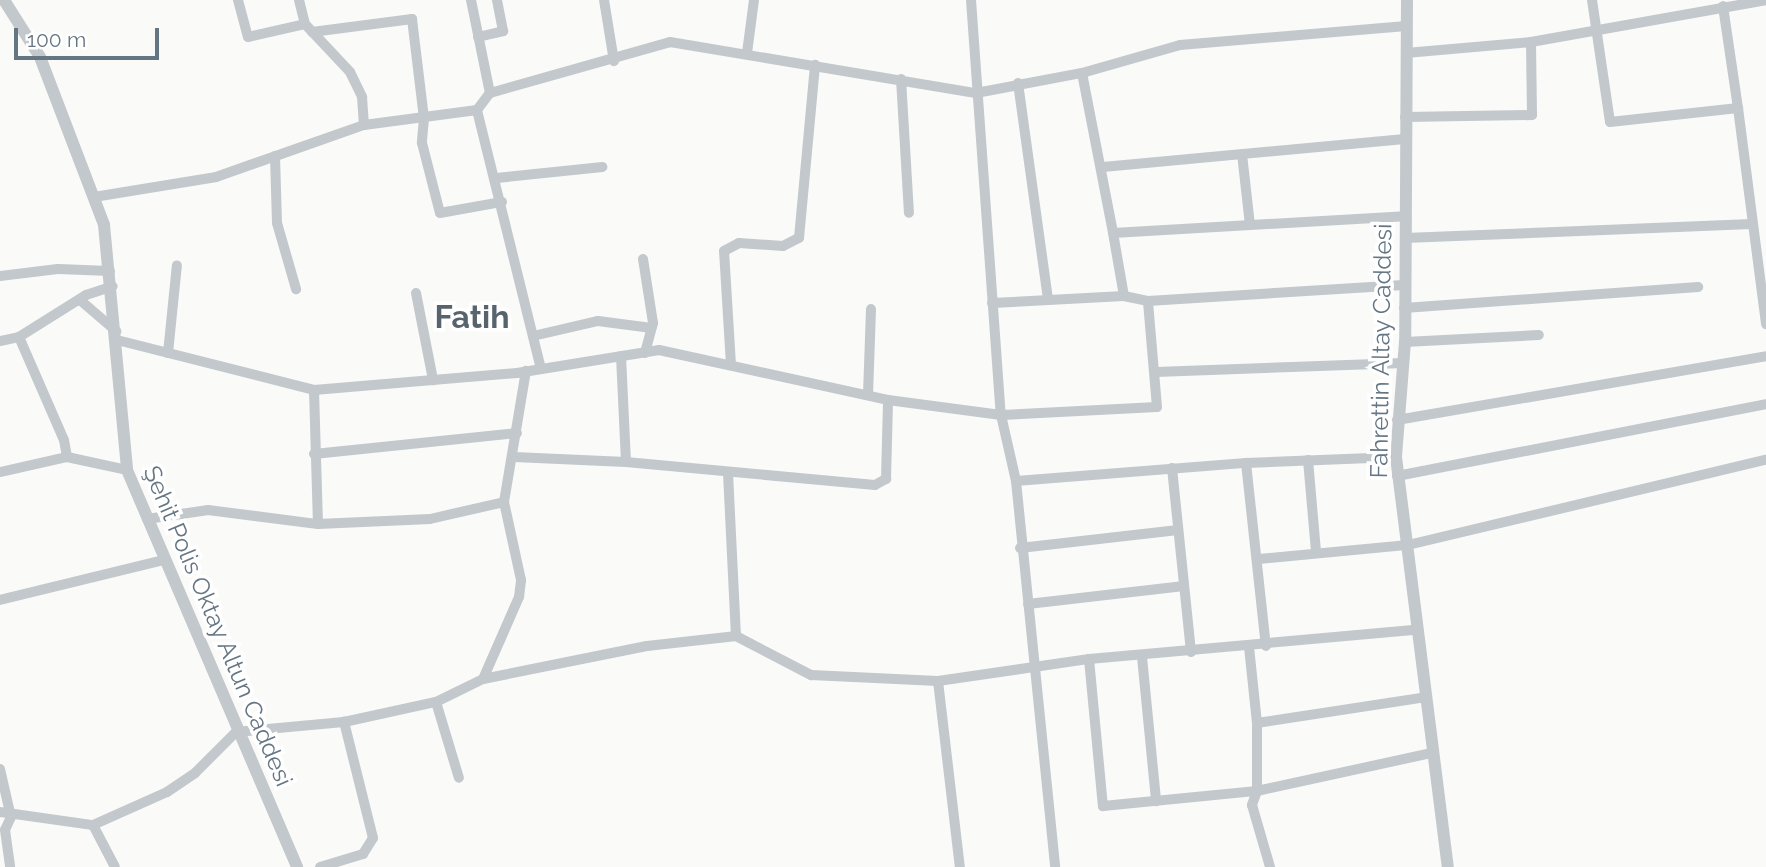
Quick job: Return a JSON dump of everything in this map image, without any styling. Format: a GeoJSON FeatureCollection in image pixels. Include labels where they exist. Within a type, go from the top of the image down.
{"type":"FeatureCollection","features":[{"type":"Feature","properties":{"kind":"street"},"geometry":{"type":"LineString","coordinates":[[238,0],[248,37],[309,28],[412,19],[424,118],[422,143],[440,213],[502,202]]}},
{"type":"Feature","properties":{"kind":"street"},"geometry":{"type":"LineString","coordinates":[[299,0],[309,28],[350,72],[362,97],[364,125]]}},
{"type":"Feature","properties":{"kind":"street"},"geometry":{"type":"LineString","coordinates":[[471,0],[490,93]]}},
{"type":"Feature","properties":{"kind":"street"},"geometry":{"type":"LineString","coordinates":[[478,37],[503,31],[497,0]]}},
{"type":"Feature","properties":{"kind":"street"},"geometry":{"type":"LineString","coordinates":[[604,0],[614,61]]}},
{"type":"Feature","properties":{"kind":"street"},"geometry":{"type":"LineString","coordinates":[[747,53],[754,0]]}},
{"type":"Feature","properties":{"kind":"street"},"geometry":{"type":"LineString","coordinates":[[971,0],[1001,415],[1016,481],[1020,548],[1036,670],[1055,867]]}},
{"type":"Feature","properties":{"kind":"street","name":"Fahrettin Altay Caddesi"},"geometry":{"type":"LineString","coordinates":[[1407,0],[1405,342],[1396,457],[1448,867]]}},
{"type":"Feature","properties":{"kind":"street"},"geometry":{"type":"LineString","coordinates":[[1592,0],[1610,122],[1738,108]]}},
{"type":"Feature","properties":{"kind":"street"},"geometry":{"type":"LineString","coordinates":[[1406,53],[1531,42],[1766,0]]}},
{"type":"Feature","properties":{"kind":"street","name":"Şehit Polis Oktay Altun Caddesi"},"geometry":{"type":"LineString","coordinates":[[3,2],[40,57],[104,225],[113,286],[120,426],[127,470],[236,732],[297,867]]}},
{"type":"Feature","properties":{"kind":"street"},"geometry":{"type":"LineString","coordinates":[[1723,6],[1766,324]]}},
{"type":"Feature","properties":{"kind":"street"},"geometry":{"type":"LineString","coordinates":[[94,197],[196,182],[364,125],[477,110],[490,93],[614,61],[670,42],[976,93],[1082,73],[1180,45],[1406,26]]}},
{"type":"Feature","properties":{"kind":"street"},"geometry":{"type":"LineString","coordinates":[[1405,117],[1532,115],[1531,42]]}},
{"type":"Feature","properties":{"kind":"street"},"geometry":{"type":"LineString","coordinates":[[731,365],[724,251],[739,243],[783,246],[799,238],[816,65]]}},
{"type":"Feature","properties":{"kind":"street"},"geometry":{"type":"LineString","coordinates":[[1082,73],[1103,167],[1124,296]]}},
{"type":"Feature","properties":{"kind":"street"},"geometry":{"type":"LineString","coordinates":[[901,79],[909,213]]}},
{"type":"Feature","properties":{"kind":"street"},"geometry":{"type":"LineString","coordinates":[[1018,83],[1048,300]]}},
{"type":"Feature","properties":{"kind":"street"},"geometry":{"type":"LineString","coordinates":[[477,110],[497,178],[541,369]]}},
{"type":"Feature","properties":{"kind":"street"},"geometry":{"type":"LineString","coordinates":[[1103,167],[1405,139]]}},
{"type":"Feature","properties":{"kind":"street"},"geometry":{"type":"LineString","coordinates":[[1242,154],[1250,225]]}},
{"type":"Feature","properties":{"kind":"street"},"geometry":{"type":"LineString","coordinates":[[275,156],[277,223],[296,289]]}},
{"type":"Feature","properties":{"kind":"street"},"geometry":{"type":"LineString","coordinates":[[497,178],[602,167]]}},
{"type":"Feature","properties":{"kind":"street"},"geometry":{"type":"LineString","coordinates":[[1113,233],[1405,216]]}},
{"type":"Feature","properties":{"kind":"street"},"geometry":{"type":"LineString","coordinates":[[1405,239],[1752,225]]}},
{"type":"Feature","properties":{"kind":"street"},"geometry":{"type":"LineString","coordinates":[[643,259],[652,328],[645,353]]}},
{"type":"Feature","properties":{"kind":"street"},"geometry":{"type":"LineString","coordinates":[[168,353],[177,265]]}},
{"type":"Feature","properties":{"kind":"street"},"geometry":{"type":"LineString","coordinates":[[0,276],[58,269],[110,271]]}},
{"type":"Feature","properties":{"kind":"street"},"geometry":{"type":"LineString","coordinates":[[992,303],[1124,296],[1148,301],[1404,285]]}},
{"type":"Feature","properties":{"kind":"street"},"geometry":{"type":"LineString","coordinates":[[0,341],[19,337],[80,300],[113,286]]}},
{"type":"Feature","properties":{"kind":"street"},"geometry":{"type":"LineString","coordinates":[[1404,308],[1698,287]]}},
{"type":"Feature","properties":{"kind":"street"},"geometry":{"type":"LineString","coordinates":[[416,293],[433,380]]}},
{"type":"Feature","properties":{"kind":"street"},"geometry":{"type":"LineString","coordinates":[[80,300],[117,335],[168,353],[314,390],[526,371],[659,351],[888,400],[1001,415],[1153,409],[1159,403],[1148,301]]}},
{"type":"Feature","properties":{"kind":"street"},"geometry":{"type":"LineString","coordinates":[[867,395],[871,309]]}},
{"type":"Feature","properties":{"kind":"street"},"geometry":{"type":"LineString","coordinates":[[533,336],[598,321],[652,328]]}},
{"type":"Feature","properties":{"kind":"street"},"geometry":{"type":"LineString","coordinates":[[1405,342],[1539,335]]}},
{"type":"Feature","properties":{"kind":"street"},"geometry":{"type":"LineString","coordinates":[[19,337],[64,440],[67,457]]}},
{"type":"Feature","properties":{"kind":"street"},"geometry":{"type":"LineString","coordinates":[[621,356],[625,462]]}},
{"type":"Feature","properties":{"kind":"street"},"geometry":{"type":"LineString","coordinates":[[1397,420],[1766,356]]}},
{"type":"Feature","properties":{"kind":"street"},"geometry":{"type":"LineString","coordinates":[[1156,372],[1404,363]]}},
{"type":"Feature","properties":{"kind":"street"},"geometry":{"type":"LineString","coordinates":[[483,679],[521,580],[504,502],[514,457],[526,371]]}},
{"type":"Feature","properties":{"kind":"street"},"geometry":{"type":"LineString","coordinates":[[314,390],[318,524]]}},
{"type":"Feature","properties":{"kind":"street"},"geometry":{"type":"LineString","coordinates":[[514,457],[625,462],[728,473],[882,484],[888,400]]}},
{"type":"Feature","properties":{"kind":"street"},"geometry":{"type":"LineString","coordinates":[[1397,476],[1766,404]]}},
{"type":"Feature","properties":{"kind":"street"},"geometry":{"type":"LineString","coordinates":[[314,454],[517,433]]}},
{"type":"Feature","properties":{"kind":"street"},"geometry":{"type":"LineString","coordinates":[[0,472],[67,457],[127,470]]}},
{"type":"Feature","properties":{"kind":"street"},"geometry":{"type":"LineString","coordinates":[[1016,481],[1246,463],[1396,457]]}},
{"type":"Feature","properties":{"kind":"street"},"geometry":{"type":"LineString","coordinates":[[1308,460],[1316,551]]}},
{"type":"Feature","properties":{"kind":"street"},"geometry":{"type":"LineString","coordinates":[[1259,559],[1316,551],[1408,545],[1766,460]]}},
{"type":"Feature","properties":{"kind":"street"},"geometry":{"type":"LineString","coordinates":[[1246,463],[1259,559],[1266,646]]}},
{"type":"Feature","properties":{"kind":"street"},"geometry":{"type":"LineString","coordinates":[[1172,468],[1191,652]]}},
{"type":"Feature","properties":{"kind":"street"},"geometry":{"type":"LineString","coordinates":[[728,473],[736,636]]}},
{"type":"Feature","properties":{"kind":"street"},"geometry":{"type":"LineString","coordinates":[[147,519],[208,510],[318,524],[430,519],[504,502]]}},
{"type":"Feature","properties":{"kind":"street"},"geometry":{"type":"LineString","coordinates":[[1020,548],[1178,530]]}},
{"type":"Feature","properties":{"kind":"street"},"geometry":{"type":"LineString","coordinates":[[0,600],[164,560]]}},
{"type":"Feature","properties":{"kind":"street"},"geometry":{"type":"LineString","coordinates":[[1028,604],[1184,586]]}},
{"type":"Feature","properties":{"kind":"street"},"geometry":{"type":"LineString","coordinates":[[6,815],[93,825],[195,774],[236,732],[344,722],[436,702],[483,679],[647,646],[736,636],[811,675],[938,681],[1036,670],[1089,659],[1249,648],[1416,630]]}},
{"type":"Feature","properties":{"kind":"street"},"geometry":{"type":"LineString","coordinates":[[1249,648],[1257,723],[1254,820],[1270,867]]}},
{"type":"Feature","properties":{"kind":"street"},"geometry":{"type":"LineString","coordinates":[[1142,657],[1156,802]]}},
{"type":"Feature","properties":{"kind":"street"},"geometry":{"type":"LineString","coordinates":[[1089,659],[1103,806],[1256,791],[1432,753]]}},
{"type":"Feature","properties":{"kind":"street"},"geometry":{"type":"LineString","coordinates":[[938,681],[960,867]]}},
{"type":"Feature","properties":{"kind":"street"},"geometry":{"type":"LineString","coordinates":[[1257,723],[1426,697]]}},
{"type":"Feature","properties":{"kind":"street"},"geometry":{"type":"LineString","coordinates":[[436,702],[459,778]]}},
{"type":"Feature","properties":{"kind":"street"},"geometry":{"type":"LineString","coordinates":[[320,867],[363,854],[373,838],[344,722]]}},
{"type":"Feature","properties":{"kind":"street"},"geometry":{"type":"LineString","coordinates":[[0,769],[10,867]]}},
{"type":"Feature","properties":{"kind":"street"},"geometry":{"type":"LineString","coordinates":[[93,825],[115,867]]}},
{"type":"Feature","properties":{"kind":"district","name":"Fatih"},"geometry":{"type":"Point","coordinates":[472,317]}}]}
